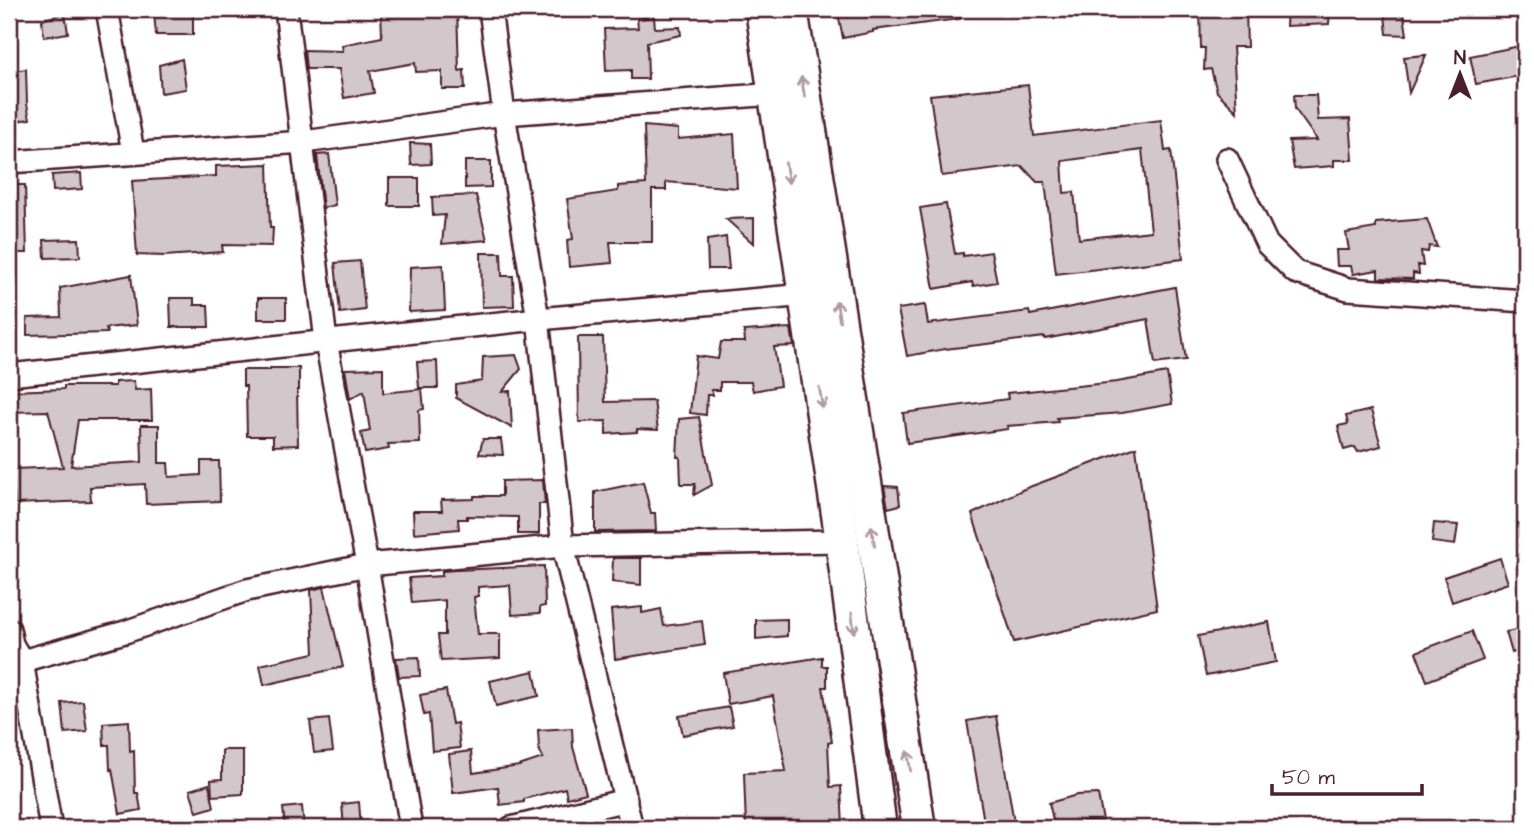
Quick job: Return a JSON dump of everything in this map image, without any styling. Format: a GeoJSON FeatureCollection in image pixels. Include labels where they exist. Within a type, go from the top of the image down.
{"type":"FeatureCollection","features":[{"type":"Feature","properties":{"kind":"main road"},"geometry":{"type":"LineString","coordinates":[[762,9],[842,541],[880,828]]}},
{"type":"Feature","properties":{"kind":"main road"},"geometry":{"type":"LineString","coordinates":[[791,9],[919,828]]}},
{"type":"Feature","properties":{"kind":"street"},"geometry":{"type":"LineString","coordinates":[[107,9],[133,152]]}},
{"type":"Feature","properties":{"kind":"street"},"geometry":{"type":"LineString","coordinates":[[286,9],[326,341],[411,828]]}},
{"type":"Feature","properties":{"kind":"street"},"geometry":{"type":"LineString","coordinates":[[490,9],[504,114],[538,319],[564,546],[632,828]]}},
{"type":"Feature","properties":{"kind":"street"},"geometry":{"type":"LineString","coordinates":[[9,162],[304,142],[504,114],[775,94]]}},
{"type":"Feature","properties":{"kind":"street"},"geometry":{"type":"LineString","coordinates":[[1227,159],[1267,244],[1295,272],[1348,289],[1525,301]]}},
{"type":"Feature","properties":{"kind":"street"},"geometry":{"type":"LineString","coordinates":[[9,375],[538,319],[806,295]]}},
{"type":"Feature","properties":{"kind":"street"},"geometry":{"type":"LineString","coordinates":[[51,828],[13,645],[125,632],[247,590],[367,565],[564,546],[842,541]]}},
{"type":"Feature","properties":{"kind":"street"},"geometry":{"type":"LineString","coordinates":[[511,828],[626,800]]}},
{"type":"Feature","properties":{"kind":"building"},"geometry":{"type":"Polygon","coordinates":[[[175,9],[193,9],[193,35],[156,35],[154,13],[176,14],[175,9]]]}},
{"type":"Feature","properties":{"kind":"building"},"geometry":{"type":"Polygon","coordinates":[[[381,9],[457,9],[459,71],[464,70],[465,89],[442,89],[442,71],[416,72],[415,63],[370,71],[374,93],[344,98],[339,69],[306,69],[304,50],[343,51],[342,45],[382,37],[381,9]]]}},
{"type":"Feature","properties":{"kind":"building"},"geometry":{"type":"Polygon","coordinates":[[[837,9],[959,9],[960,19],[873,30],[843,38],[837,9]]]}},
{"type":"Feature","properties":{"kind":"building"},"geometry":{"type":"Polygon","coordinates":[[[1200,9],[1246,9],[1247,47],[1233,47],[1237,112],[1217,92],[1211,69],[1204,70],[1205,48],[1201,48],[1200,9]]]}},
{"type":"Feature","properties":{"kind":"building"},"geometry":{"type":"Polygon","coordinates":[[[1287,9],[1330,9],[1329,24],[1286,26],[1287,9]]]}},
{"type":"Feature","properties":{"kind":"building"},"geometry":{"type":"Polygon","coordinates":[[[65,13],[68,33],[44,37],[42,20],[65,13]]]}},
{"type":"Feature","properties":{"kind":"building"},"geometry":{"type":"Polygon","coordinates":[[[1385,15],[1404,15],[1407,35],[1387,34],[1385,15]]]}},
{"type":"Feature","properties":{"kind":"building"},"geometry":{"type":"Polygon","coordinates":[[[654,17],[655,28],[680,27],[681,35],[647,42],[648,79],[631,79],[631,70],[606,71],[604,29],[638,28],[637,19],[654,17]]]}},
{"type":"Feature","properties":{"kind":"building"},"geometry":{"type":"Polygon","coordinates":[[[1525,45],[1525,75],[1476,84],[1470,56],[1525,45]]]}},
{"type":"Feature","properties":{"kind":"building"},"geometry":{"type":"Polygon","coordinates":[[[1426,55],[1409,93],[1404,57],[1426,55]]]}},
{"type":"Feature","properties":{"kind":"building"},"geometry":{"type":"Polygon","coordinates":[[[182,59],[186,89],[161,93],[159,65],[182,59]]]}},
{"type":"Feature","properties":{"kind":"building"},"geometry":{"type":"Polygon","coordinates":[[[26,69],[30,119],[9,122],[9,72],[26,69]]]}},
{"type":"Feature","properties":{"kind":"building"},"geometry":{"type":"Polygon","coordinates":[[[1028,85],[1034,136],[1161,120],[1165,151],[1171,150],[1183,259],[1056,274],[1045,182],[1037,182],[1022,166],[942,176],[930,95],[1028,85]],[[1142,150],[1062,161],[1064,193],[1074,192],[1079,239],[1151,231],[1142,150]]]}},
{"type":"Feature","properties":{"kind":"building"},"geometry":{"type":"Polygon","coordinates":[[[1294,95],[1316,95],[1318,120],[1350,119],[1353,160],[1334,160],[1334,166],[1294,169],[1289,141],[1317,140],[1295,109],[1294,95]]]}},
{"type":"Feature","properties":{"kind":"building"},"geometry":{"type":"Polygon","coordinates":[[[644,126],[678,129],[678,139],[734,134],[737,188],[666,182],[666,190],[652,190],[652,242],[610,242],[612,263],[569,267],[567,240],[573,239],[567,199],[618,191],[618,186],[646,184],[644,126]]]}},
{"type":"Feature","properties":{"kind":"building"},"geometry":{"type":"Polygon","coordinates":[[[410,143],[430,144],[431,164],[411,165],[410,143]]]}},
{"type":"Feature","properties":{"kind":"building"},"geometry":{"type":"Polygon","coordinates":[[[329,154],[335,205],[323,208],[317,155],[329,154]]]}},
{"type":"Feature","properties":{"kind":"building"},"geometry":{"type":"Polygon","coordinates":[[[465,161],[491,161],[491,187],[465,188],[465,161]]]}},
{"type":"Feature","properties":{"kind":"building"},"geometry":{"type":"Polygon","coordinates":[[[268,164],[272,246],[222,245],[223,252],[137,255],[132,181],[216,176],[216,166],[268,164]]]}},
{"type":"Feature","properties":{"kind":"building"},"geometry":{"type":"Polygon","coordinates":[[[81,173],[82,189],[53,191],[52,175],[81,173]]]}},
{"type":"Feature","properties":{"kind":"building"},"geometry":{"type":"Polygon","coordinates":[[[389,178],[419,178],[419,206],[389,206],[389,178]]]}},
{"type":"Feature","properties":{"kind":"building"},"geometry":{"type":"Polygon","coordinates":[[[9,185],[25,185],[27,253],[9,253],[9,185]]]}},
{"type":"Feature","properties":{"kind":"building"},"geometry":{"type":"Polygon","coordinates":[[[476,195],[487,240],[442,244],[445,215],[433,216],[432,197],[476,195]]]}},
{"type":"Feature","properties":{"kind":"building"},"geometry":{"type":"Polygon","coordinates":[[[946,204],[955,254],[963,253],[963,256],[991,252],[997,282],[973,286],[972,282],[934,289],[920,208],[946,204]]]}},
{"type":"Feature","properties":{"kind":"building"},"geometry":{"type":"Polygon","coordinates":[[[754,218],[754,244],[726,219],[754,218]]]}},
{"type":"Feature","properties":{"kind":"building"},"geometry":{"type":"Polygon","coordinates":[[[1427,219],[1437,247],[1429,246],[1428,252],[1421,251],[1423,266],[1418,265],[1419,274],[1413,273],[1413,279],[1378,278],[1378,270],[1353,274],[1351,266],[1337,266],[1336,250],[1349,250],[1346,233],[1376,228],[1376,223],[1427,219]]]}},
{"type":"Feature","properties":{"kind":"building"},"geometry":{"type":"Polygon","coordinates":[[[726,237],[729,269],[708,269],[707,240],[726,237]]]}},
{"type":"Feature","properties":{"kind":"building"},"geometry":{"type":"Polygon","coordinates":[[[79,239],[80,257],[45,258],[44,240],[79,239]]]}},
{"type":"Feature","properties":{"kind":"building"},"geometry":{"type":"Polygon","coordinates":[[[481,253],[501,253],[502,276],[513,276],[514,306],[482,307],[481,253]]]}},
{"type":"Feature","properties":{"kind":"building"},"geometry":{"type":"Polygon","coordinates":[[[360,261],[365,310],[340,313],[335,263],[360,261]]]}},
{"type":"Feature","properties":{"kind":"building"},"geometry":{"type":"Polygon","coordinates":[[[443,265],[445,310],[409,312],[410,267],[443,265]]]}},
{"type":"Feature","properties":{"kind":"building"},"geometry":{"type":"Polygon","coordinates":[[[131,275],[137,325],[106,328],[107,333],[27,335],[27,318],[61,317],[60,288],[131,275]]]}},
{"type":"Feature","properties":{"kind":"building"},"geometry":{"type":"Polygon","coordinates":[[[1175,287],[1186,360],[1155,364],[1148,319],[1045,339],[945,349],[907,356],[898,309],[925,305],[928,324],[1029,311],[1030,315],[1175,287]]]}},
{"type":"Feature","properties":{"kind":"building"},"geometry":{"type":"Polygon","coordinates":[[[170,298],[194,298],[194,305],[208,305],[209,327],[171,327],[170,298]]]}},
{"type":"Feature","properties":{"kind":"building"},"geometry":{"type":"Polygon","coordinates":[[[258,298],[286,298],[286,319],[258,319],[258,298]]]}},
{"type":"Feature","properties":{"kind":"building"},"geometry":{"type":"Polygon","coordinates":[[[791,328],[794,346],[774,347],[780,386],[753,391],[751,382],[720,382],[720,390],[711,390],[713,395],[707,395],[706,415],[690,413],[696,356],[718,359],[721,342],[745,342],[744,331],[791,328]]]}},
{"type":"Feature","properties":{"kind":"building"},"geometry":{"type":"Polygon","coordinates":[[[578,337],[603,337],[605,402],[654,401],[658,430],[637,429],[637,432],[606,434],[606,421],[579,422],[578,337]]]}},
{"type":"Feature","properties":{"kind":"building"},"geometry":{"type":"Polygon","coordinates":[[[516,355],[521,369],[502,392],[510,391],[512,428],[456,398],[456,385],[482,381],[483,357],[516,355]]]}},
{"type":"Feature","properties":{"kind":"building"},"geometry":{"type":"Polygon","coordinates":[[[437,361],[438,388],[419,388],[417,362],[437,361]]]}},
{"type":"Feature","properties":{"kind":"building"},"geometry":{"type":"Polygon","coordinates":[[[299,368],[298,445],[273,446],[273,436],[247,436],[243,370],[299,368]]]}},
{"type":"Feature","properties":{"kind":"building"},"geometry":{"type":"Polygon","coordinates":[[[383,368],[383,393],[422,389],[424,409],[419,410],[420,443],[388,444],[389,449],[365,453],[361,433],[370,431],[364,391],[350,399],[345,369],[383,368]]]}},
{"type":"Feature","properties":{"kind":"building"},"geometry":{"type":"Polygon","coordinates":[[[1167,373],[1172,404],[1122,413],[1057,418],[1058,422],[1007,426],[1008,429],[907,443],[903,413],[1008,399],[1007,393],[1117,382],[1167,373]]]}},
{"type":"Feature","properties":{"kind":"building"},"geometry":{"type":"Polygon","coordinates":[[[134,381],[135,390],[151,389],[152,420],[78,420],[71,466],[142,462],[141,425],[159,425],[159,463],[168,463],[169,477],[201,475],[201,461],[219,461],[220,501],[146,504],[145,484],[90,487],[91,501],[15,504],[13,469],[63,467],[48,411],[9,412],[9,391],[64,389],[64,386],[115,386],[115,382],[134,381]]]}},
{"type":"Feature","properties":{"kind":"building"},"geometry":{"type":"Polygon","coordinates":[[[1371,410],[1381,446],[1358,452],[1355,447],[1344,450],[1338,426],[1348,424],[1346,416],[1371,410]]]}},
{"type":"Feature","properties":{"kind":"building"},"geometry":{"type":"Polygon","coordinates":[[[699,417],[712,485],[694,495],[695,484],[681,484],[680,457],[677,457],[679,419],[699,417]]]}},
{"type":"Feature","properties":{"kind":"building"},"geometry":{"type":"Polygon","coordinates":[[[483,439],[501,439],[503,455],[479,454],[483,439]]]}},
{"type":"Feature","properties":{"kind":"building"},"geometry":{"type":"Polygon","coordinates":[[[1136,447],[1157,609],[1014,642],[972,514],[1024,489],[1136,447]]]}},
{"type":"Feature","properties":{"kind":"building"},"geometry":{"type":"Polygon","coordinates":[[[543,480],[545,504],[539,504],[539,534],[518,534],[518,517],[467,516],[467,519],[458,519],[459,529],[414,533],[413,511],[442,511],[441,500],[502,496],[502,481],[543,480]]]}},
{"type":"Feature","properties":{"kind":"building"},"geometry":{"type":"Polygon","coordinates":[[[643,482],[651,513],[655,513],[656,531],[595,532],[595,492],[643,482]]]}},
{"type":"Feature","properties":{"kind":"building"},"geometry":{"type":"Polygon","coordinates":[[[884,486],[898,487],[900,505],[888,508],[884,486]]]}},
{"type":"Feature","properties":{"kind":"building"},"geometry":{"type":"Polygon","coordinates":[[[1434,523],[1458,525],[1455,545],[1432,542],[1434,523]]]}},
{"type":"Feature","properties":{"kind":"building"},"geometry":{"type":"Polygon","coordinates":[[[613,558],[641,558],[641,585],[612,582],[613,558]]]}},
{"type":"Feature","properties":{"kind":"building"},"geometry":{"type":"Polygon","coordinates":[[[1500,558],[1508,583],[1452,602],[1444,577],[1500,558]]]}},
{"type":"Feature","properties":{"kind":"building"},"geometry":{"type":"Polygon","coordinates":[[[544,566],[545,606],[540,607],[540,613],[512,615],[510,585],[478,587],[478,596],[474,597],[478,634],[500,634],[500,658],[441,661],[438,635],[445,635],[445,600],[412,603],[409,578],[442,576],[442,571],[544,566]]]}},
{"type":"Feature","properties":{"kind":"building"},"geometry":{"type":"Polygon","coordinates":[[[324,587],[343,667],[264,685],[260,665],[314,653],[311,590],[324,587]]]}},
{"type":"Feature","properties":{"kind":"building"},"geometry":{"type":"Polygon","coordinates":[[[642,607],[642,613],[661,609],[664,626],[702,621],[705,645],[615,659],[611,610],[642,607]]]}},
{"type":"Feature","properties":{"kind":"building"},"geometry":{"type":"Polygon","coordinates":[[[787,619],[787,636],[756,639],[756,620],[787,619]]]}},
{"type":"Feature","properties":{"kind":"building"},"geometry":{"type":"Polygon","coordinates":[[[1269,622],[1276,662],[1206,676],[1198,636],[1269,622]]]}},
{"type":"Feature","properties":{"kind":"building"},"geometry":{"type":"Polygon","coordinates":[[[1525,628],[1525,649],[1512,653],[1506,632],[1525,628]]]}},
{"type":"Feature","properties":{"kind":"building"},"geometry":{"type":"Polygon","coordinates":[[[1472,631],[1483,660],[1427,681],[1416,652],[1472,631]]]}},
{"type":"Feature","properties":{"kind":"building"},"geometry":{"type":"Polygon","coordinates":[[[419,657],[420,676],[399,677],[396,658],[419,657]]]}},
{"type":"Feature","properties":{"kind":"building"},"geometry":{"type":"Polygon","coordinates":[[[822,657],[822,666],[827,666],[827,687],[823,687],[832,742],[828,743],[830,787],[841,786],[843,828],[746,828],[744,773],[786,771],[773,696],[728,704],[723,673],[822,657]]]}},
{"type":"Feature","properties":{"kind":"building"},"geometry":{"type":"Polygon","coordinates":[[[534,671],[539,696],[496,706],[490,681],[534,671]]]}},
{"type":"Feature","properties":{"kind":"building"},"geometry":{"type":"Polygon","coordinates":[[[446,690],[452,724],[457,723],[460,748],[432,751],[429,714],[424,715],[420,695],[446,690]]]}},
{"type":"Feature","properties":{"kind":"building"},"geometry":{"type":"Polygon","coordinates":[[[83,701],[87,731],[65,733],[62,703],[83,701]]]}},
{"type":"Feature","properties":{"kind":"building"},"geometry":{"type":"Polygon","coordinates":[[[729,707],[733,726],[683,735],[679,716],[729,707]]]}},
{"type":"Feature","properties":{"kind":"building"},"geometry":{"type":"Polygon","coordinates":[[[996,716],[1015,828],[985,828],[967,721],[996,716]]]}},
{"type":"Feature","properties":{"kind":"building"},"geometry":{"type":"Polygon","coordinates":[[[329,719],[333,751],[314,753],[310,721],[329,719]]]}},
{"type":"Feature","properties":{"kind":"building"},"geometry":{"type":"Polygon","coordinates":[[[129,721],[130,751],[134,750],[135,793],[138,793],[141,810],[120,814],[112,769],[110,770],[109,745],[104,745],[103,723],[129,721]]]}},
{"type":"Feature","properties":{"kind":"building"},"geometry":{"type":"Polygon","coordinates":[[[572,728],[573,747],[586,793],[567,798],[565,788],[524,799],[524,802],[500,805],[498,787],[453,793],[449,754],[471,751],[473,773],[519,766],[543,758],[539,749],[538,730],[572,728]]]}},
{"type":"Feature","properties":{"kind":"building"},"geometry":{"type":"Polygon","coordinates":[[[222,750],[243,750],[243,794],[212,796],[211,780],[222,779],[222,750]]]}},
{"type":"Feature","properties":{"kind":"building"},"geometry":{"type":"Polygon","coordinates":[[[209,784],[214,807],[197,812],[190,790],[209,784]]]}},
{"type":"Feature","properties":{"kind":"building"},"geometry":{"type":"Polygon","coordinates":[[[1098,794],[1103,821],[1082,821],[1084,828],[1055,828],[1049,803],[1077,795],[1098,794]]]}},
{"type":"Feature","properties":{"kind":"building"},"geometry":{"type":"Polygon","coordinates":[[[359,802],[361,828],[344,828],[342,804],[359,802]]]}},
{"type":"Feature","properties":{"kind":"building"},"geometry":{"type":"Polygon","coordinates":[[[302,806],[304,828],[285,828],[283,808],[302,806]]]}}]}
